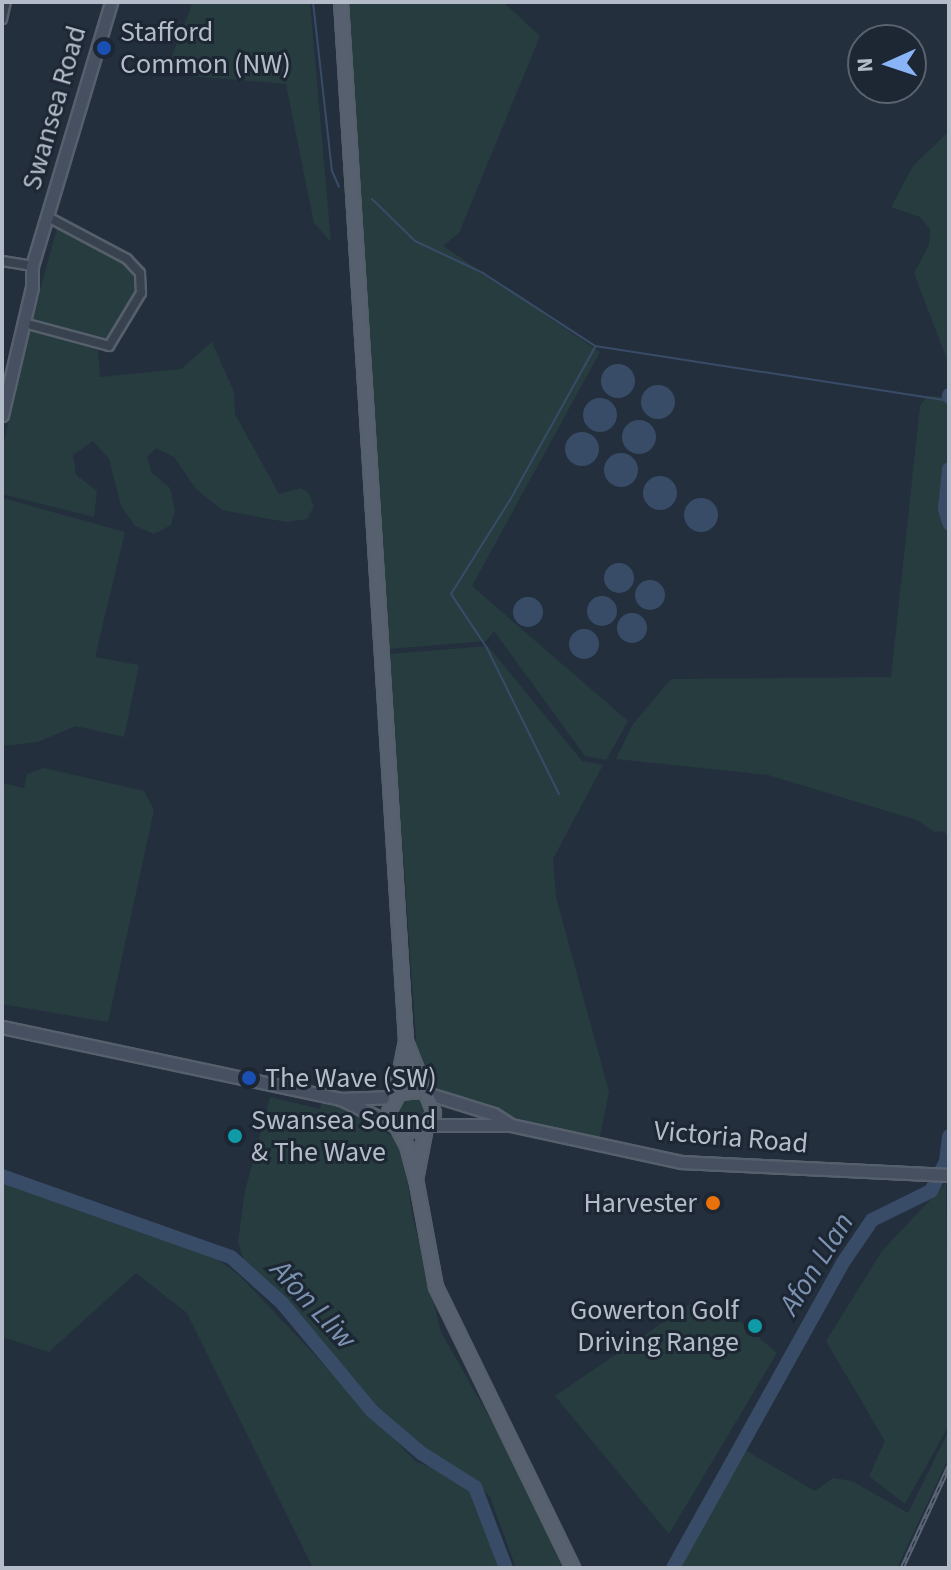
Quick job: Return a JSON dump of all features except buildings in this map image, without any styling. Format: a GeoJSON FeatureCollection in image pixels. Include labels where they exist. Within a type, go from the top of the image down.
{"type":"FeatureCollection","features":[{"type":"Feature","properties":{"kind":"main road","name":"Swansea Road"},"geometry":{"type":"LineString","coordinates":[[2,415],[4,392],[24,323],[32,266],[111,2]]}},
{"type":"Feature","properties":{"kind":"main road"},"geometry":{"type":"LineString","coordinates":[[341,2],[406,1041],[422,1092],[434,1109],[427,1126],[416,1179]]}},
{"type":"Feature","properties":{"kind":"main road"},"geometry":{"type":"LineString","coordinates":[[2,1027],[340,1099],[397,1128],[427,1126]]}},
{"type":"Feature","properties":{"kind":"main road"},"geometry":{"type":"LineString","coordinates":[[406,1041],[389,1112],[416,1179],[427,1256],[450,1325],[573,1568]]}},
{"type":"Feature","properties":{"kind":"main road"},"geometry":{"type":"LineString","coordinates":[[340,1099],[394,1096],[409,1089],[422,1092]]}},
{"type":"Feature","properties":{"kind":"main road","name":"Victoria Road"},"geometry":{"type":"LineString","coordinates":[[422,1092],[494,1114],[511,1125]]}},
{"type":"Feature","properties":{"kind":"main road","name":"Victoria Road"},"geometry":{"type":"LineString","coordinates":[[427,1126],[511,1125],[681,1162],[949,1175]]}},
{"type":"Feature","properties":{"kind":"street"},"geometry":{"type":"LineString","coordinates":[[2,19],[6,2]]}},
{"type":"Feature","properties":{"kind":"street"},"geometry":{"type":"LineString","coordinates":[[24,323],[109,346],[141,293],[140,273],[127,259],[48,217]]}},
{"type":"Feature","properties":{"kind":"street"},"geometry":{"type":"LineString","coordinates":[[2,261],[32,266]]}},
{"type":"Feature","properties":{"kind":"green space"},"geometry":{"type":"Polygon","coordinates":[[[193,2],[310,2],[331,242],[314,223],[286,84],[165,74],[193,2]]]}},
{"type":"Feature","properties":{"kind":"green space"},"geometry":{"type":"Polygon","coordinates":[[[349,2],[503,2],[540,36],[459,233],[443,246],[600,352],[472,586],[628,721],[606,760],[585,756],[494,631],[486,641],[389,649],[349,2]]]}},
{"type":"Feature","properties":{"kind":"green space"},"geometry":{"type":"Polygon","coordinates":[[[949,131],[949,365],[914,273],[929,245],[930,229],[920,217],[891,207],[913,166],[949,131]]]}},
{"type":"Feature","properties":{"kind":"green space"},"geometry":{"type":"Polygon","coordinates":[[[57,228],[123,261],[136,277],[136,294],[107,342],[31,324],[57,228]]]}},
{"type":"Feature","properties":{"kind":"green space"},"geometry":{"type":"Polygon","coordinates":[[[30,328],[98,350],[100,377],[181,369],[212,342],[234,392],[235,414],[279,494],[300,488],[308,492],[314,506],[307,519],[286,522],[222,510],[196,489],[174,457],[156,448],[147,457],[152,473],[170,488],[175,510],[171,525],[154,534],[135,526],[121,506],[109,459],[93,441],[73,455],[76,475],[97,491],[94,517],[2,494],[2,451],[30,328]]]}},
{"type":"Feature","properties":{"kind":"green space"},"geometry":{"type":"Polygon","coordinates":[[[927,396],[949,397],[949,839],[944,831],[934,832],[917,820],[768,775],[616,759],[633,724],[671,679],[891,677],[920,406],[927,396]]]}},
{"type":"Feature","properties":{"kind":"green space"},"geometry":{"type":"Polygon","coordinates":[[[2,498],[125,532],[95,657],[139,665],[124,737],[76,726],[38,742],[2,746],[2,498]]]}},
{"type":"Feature","properties":{"kind":"green space"},"geometry":{"type":"Polygon","coordinates":[[[488,646],[582,761],[603,765],[553,859],[556,897],[609,1092],[600,1137],[527,1122],[432,1086],[418,1067],[389,654],[488,646]]]}},
{"type":"Feature","properties":{"kind":"green space"},"geometry":{"type":"Polygon","coordinates":[[[44,768],[144,791],[154,810],[108,1022],[2,1004],[2,783],[24,788],[27,774],[44,768]]]}},
{"type":"Feature","properties":{"kind":"green space"},"geometry":{"type":"Polygon","coordinates":[[[270,1097],[320,1109],[322,1101],[332,1104],[363,1116],[403,1145],[412,1214],[441,1332],[530,1489],[565,1568],[516,1568],[490,1497],[481,1487],[400,1431],[245,1263],[238,1242],[245,1191],[270,1097]]]}},
{"type":"Feature","properties":{"kind":"green space"},"geometry":{"type":"Polygon","coordinates":[[[412,1097],[422,1101],[426,1111],[422,1121],[412,1125],[402,1121],[398,1111],[402,1101],[412,1097]]]}},
{"type":"Feature","properties":{"kind":"green space"},"geometry":{"type":"Polygon","coordinates":[[[2,1182],[217,1259],[239,1275],[415,1461],[457,1478],[477,1498],[501,1568],[313,1568],[187,1313],[136,1273],[49,1352],[2,1337],[2,1182]]]}},
{"type":"Feature","properties":{"kind":"green space"},"geometry":{"type":"Polygon","coordinates":[[[946,1183],[949,1425],[905,1504],[869,1476],[885,1441],[826,1341],[882,1251],[946,1183]]]}},
{"type":"Feature","properties":{"kind":"green space"},"geometry":{"type":"Polygon","coordinates":[[[690,1304],[723,1307],[777,1353],[669,1534],[555,1396],[690,1304]]]}},
{"type":"Feature","properties":{"kind":"green space"},"geometry":{"type":"Polygon","coordinates":[[[949,1430],[949,1457],[897,1568],[680,1568],[743,1449],[815,1491],[833,1478],[852,1481],[908,1513],[949,1430]]]}},
{"type":"Feature","properties":{"kind":"water"},"geometry":{"type":"Polygon","coordinates":[[[618,364],[630,369],[635,381],[630,393],[618,398],[606,393],[601,381],[606,369],[618,364]]]}},
{"type":"Feature","properties":{"kind":"water"},"geometry":{"type":"Polygon","coordinates":[[[658,385],[670,390],[675,402],[670,414],[658,419],[646,414],[641,402],[646,390],[658,385]]]}},
{"type":"Feature","properties":{"kind":"water"},"geometry":{"type":"Polygon","coordinates":[[[600,398],[612,403],[617,415],[612,427],[600,432],[588,427],[583,415],[588,403],[600,398]]]}},
{"type":"Feature","properties":{"kind":"water"},"geometry":{"type":"Polygon","coordinates":[[[639,420],[651,425],[656,437],[651,449],[639,454],[627,449],[622,437],[627,425],[639,420]]]}},
{"type":"Feature","properties":{"kind":"water"},"geometry":{"type":"Polygon","coordinates":[[[582,432],[594,437],[599,449],[594,461],[582,466],[570,461],[565,449],[570,437],[582,432]]]}},
{"type":"Feature","properties":{"kind":"water"},"geometry":{"type":"Polygon","coordinates":[[[621,453],[633,458],[638,470],[633,482],[621,487],[609,482],[604,470],[609,458],[621,453]]]}},
{"type":"Feature","properties":{"kind":"water"},"geometry":{"type":"Polygon","coordinates":[[[660,476],[672,481],[677,493],[672,505],[660,510],[648,505],[643,493],[648,481],[660,476]]]}},
{"type":"Feature","properties":{"kind":"water"},"geometry":{"type":"Polygon","coordinates":[[[701,498],[713,503],[718,515],[713,527],[701,532],[689,527],[684,515],[689,503],[701,498]]]}},
{"type":"Feature","properties":{"kind":"water"},"geometry":{"type":"Polygon","coordinates":[[[619,563],[629,568],[634,578],[629,588],[619,593],[609,588],[604,578],[609,568],[619,563]]]}},
{"type":"Feature","properties":{"kind":"water"},"geometry":{"type":"Polygon","coordinates":[[[650,580],[660,585],[665,595],[660,605],[650,610],[640,605],[635,595],[640,585],[650,580]]]}},
{"type":"Feature","properties":{"kind":"water"},"geometry":{"type":"Polygon","coordinates":[[[602,596],[612,601],[617,611],[612,621],[602,626],[592,621],[587,611],[592,601],[602,596]]]}},
{"type":"Feature","properties":{"kind":"water"},"geometry":{"type":"Polygon","coordinates":[[[528,597],[534,598],[542,606],[542,618],[534,626],[528,627],[522,626],[514,618],[513,612],[514,606],[522,598],[528,597]]]}},
{"type":"Feature","properties":{"kind":"water"},"geometry":{"type":"Polygon","coordinates":[[[632,613],[642,618],[647,628],[642,638],[632,643],[622,638],[617,628],[622,618],[632,613]]]}},
{"type":"Feature","properties":{"kind":"water"},"geometry":{"type":"Polygon","coordinates":[[[584,629],[594,634],[599,644],[594,654],[584,659],[574,654],[569,644],[574,634],[584,629]]]}},
{"type":"Feature","properties":{"kind":"waterway"},"geometry":{"type":"LineString","coordinates":[[313,2],[332,171],[339,187]]}},
{"type":"Feature","properties":{"kind":"waterway"},"geometry":{"type":"LineString","coordinates":[[372,199],[415,241],[483,273],[595,346],[949,401]]}},
{"type":"Feature","properties":{"kind":"waterway"},"geometry":{"type":"LineString","coordinates":[[559,794],[487,648],[451,594],[510,500],[595,347]]}},
{"type":"Feature","properties":{"kind":"waterway","name":"Afon Llan"},"geometry":{"type":"LineString","coordinates":[[949,469],[945,509],[949,523]]}},
{"type":"Feature","properties":{"kind":"waterway","name":"Afon Llan"},"geometry":{"type":"LineString","coordinates":[[673,1568],[842,1264],[872,1220],[931,1191],[946,1161],[949,1136]]}},
{"type":"Feature","properties":{"kind":"waterway","name":"Afon Lliw"},"geometry":{"type":"LineString","coordinates":[[2,1176],[231,1257],[282,1303],[372,1411],[421,1453],[475,1487],[506,1568]]}},
{"type":"Feature","properties":{"kind":"railway"},"geometry":{"type":"LineString","coordinates":[[902,1568],[949,1466]]}},
{"type":"Feature","properties":{"kind":"place","name":"Stafford Common (NW)"},"geometry":{"type":"Point","coordinates":[104,48]}},
{"type":"Feature","properties":{"kind":"place","name":"The Wave (SW)"},"geometry":{"type":"Point","coordinates":[249,1078]}},
{"type":"Feature","properties":{"kind":"place","name":"Swansea Sound & The Wave"},"geometry":{"type":"Point","coordinates":[235,1136]}},
{"type":"Feature","properties":{"kind":"place","name":"Harvester"},"geometry":{"type":"Point","coordinates":[713,1203]}},
{"type":"Feature","properties":{"kind":"place","name":"Gowerton Golf Driving Range"},"geometry":{"type":"Point","coordinates":[755,1326]}}]}
